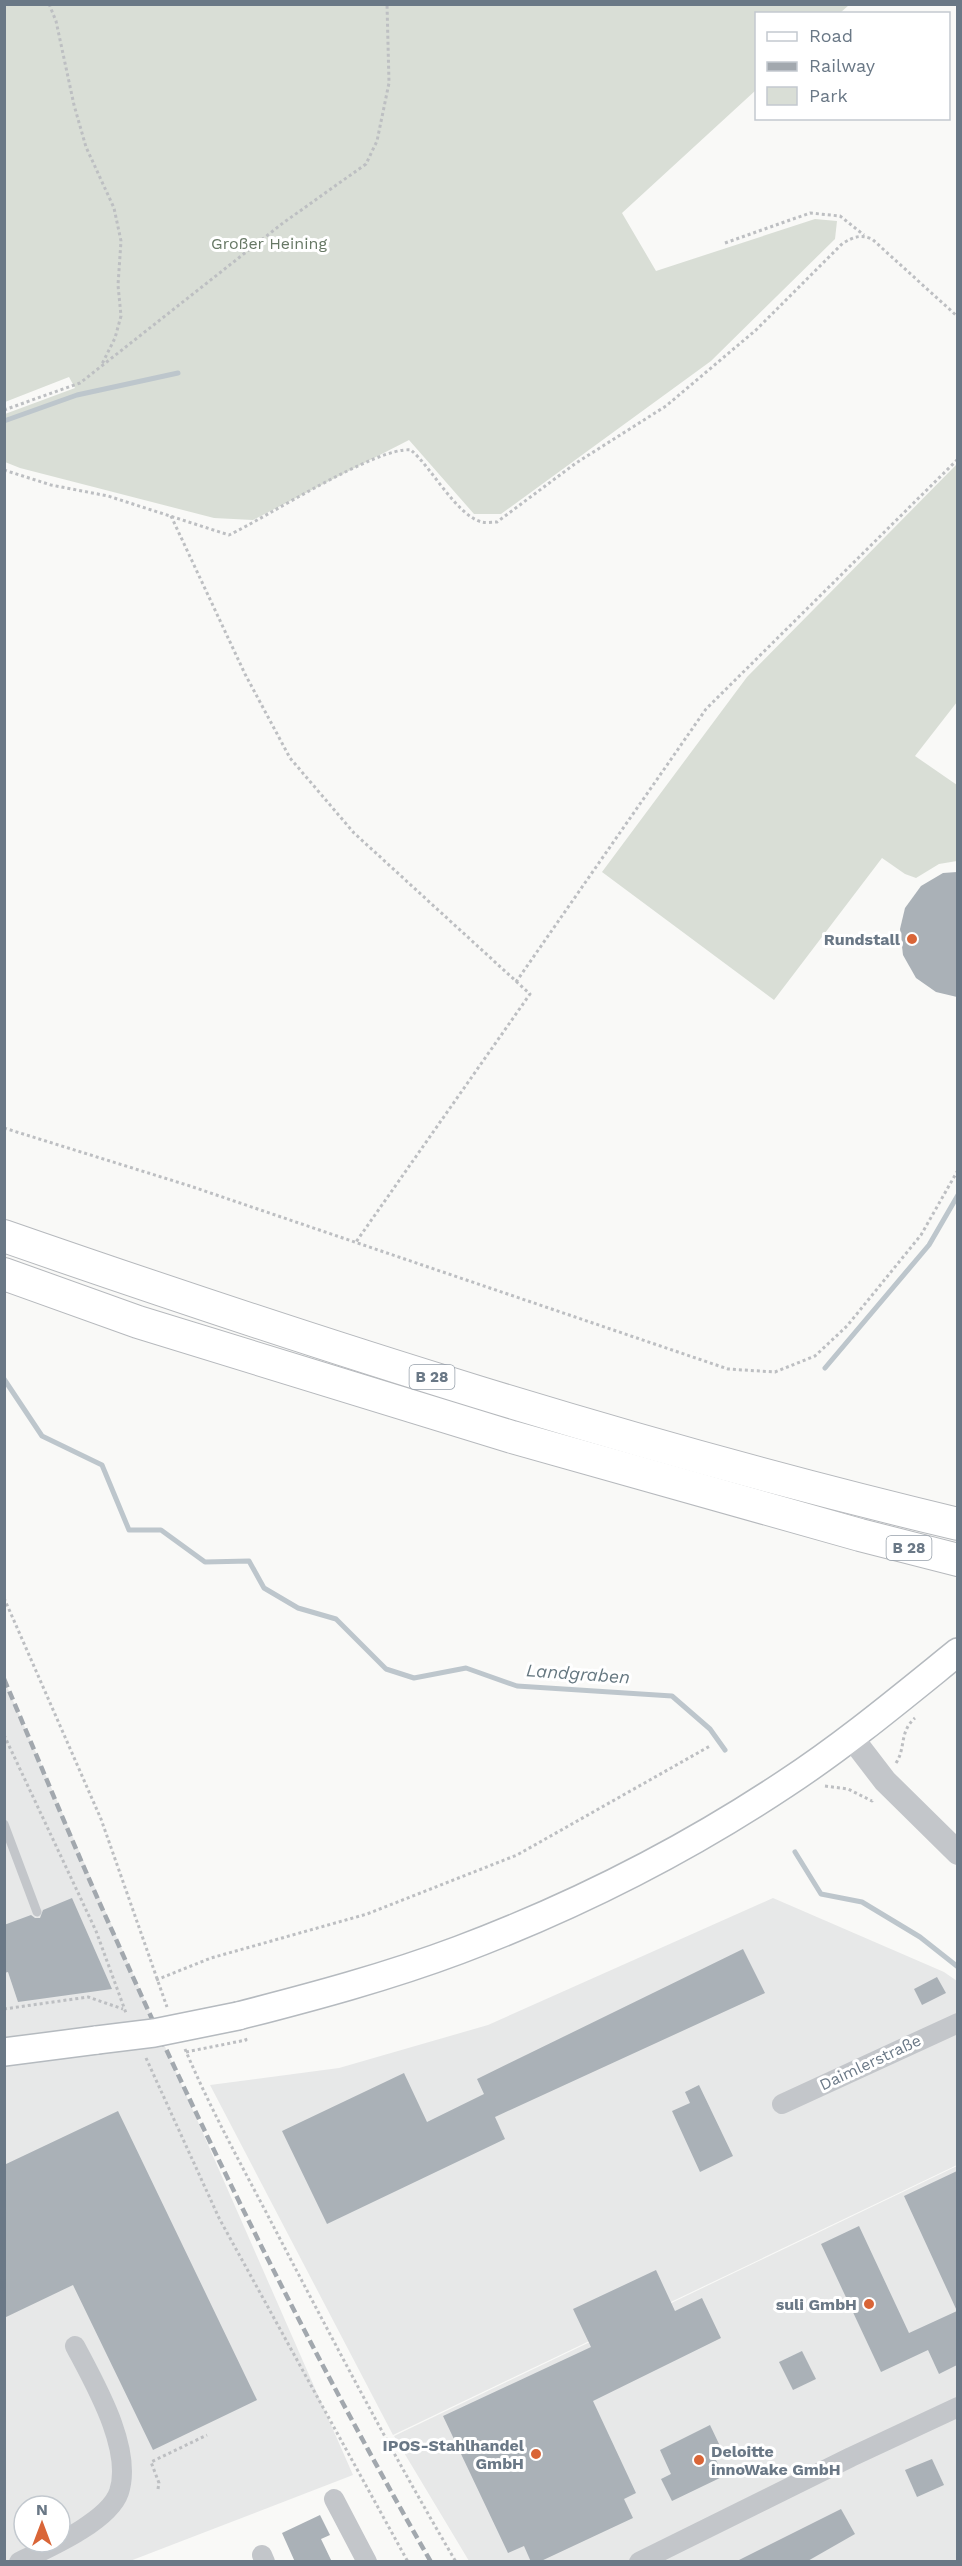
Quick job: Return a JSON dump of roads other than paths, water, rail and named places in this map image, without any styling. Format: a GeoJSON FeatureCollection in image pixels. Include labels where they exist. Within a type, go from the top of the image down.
{"type":"FeatureCollection","features":[{"type":"Feature","properties":{"kind":"highway","name":"B 28"},"geometry":{"type":"LineString","coordinates":[[4,1236],[157,1289],[532,1408],[864,1502],[957,1524]]}},
{"type":"Feature","properties":{"kind":"highway","name":"B 28"},"geometry":{"type":"LineString","coordinates":[[4,1274],[138,1322],[512,1437],[957,1560]]}},
{"type":"Feature","properties":{"kind":"main road"},"geometry":{"type":"LineString","coordinates":[[4,2052],[154,2033],[238,2016],[378,1978],[458,1950],[538,1918],[664,1857],[784,1785],[852,1738],[957,1652]]}},
{"type":"Feature","properties":{"kind":"street"},"geometry":{"type":"LineString","coordinates":[[852,1738],[885,1781],[957,1853]]}},
{"type":"Feature","properties":{"kind":"street","name":"Daimlerstraße"},"geometry":{"type":"LineString","coordinates":[[782,2103],[957,2023]]}},
{"type":"Feature","properties":{"kind":"street"},"geometry":{"type":"LineString","coordinates":[[19,2562],[69,2539],[104,2513],[119,2494],[123,2467],[115,2435],[102,2396],[75,2346]]}},
{"type":"Feature","properties":{"kind":"street"},"geometry":{"type":"LineString","coordinates":[[639,2562],[957,2407]]}},
{"type":"Feature","properties":{"kind":"street"},"geometry":{"type":"LineString","coordinates":[[334,2499],[367,2562]]}},
{"type":"Feature","properties":{"kind":"lane"},"geometry":{"type":"LineString","coordinates":[[4,1824],[38,1912]]}},
{"type":"Feature","properties":{"kind":"waterway"},"geometry":{"type":"LineString","coordinates":[[4,421],[77,395],[178,373]]}},
{"type":"Feature","properties":{"kind":"waterway"},"geometry":{"type":"LineString","coordinates":[[825,1368],[929,1245],[958,1195]]}},
{"type":"Feature","properties":{"kind":"waterway","name":"Landgraben"},"geometry":{"type":"LineString","coordinates":[[4,1379],[42,1436],[102,1465],[129,1530],[161,1530],[205,1562],[249,1561],[264,1588],[298,1608],[336,1619],[386,1669],[414,1678],[466,1668],[517,1686],[672,1696],[710,1729],[725,1750]]}},
{"type":"Feature","properties":{"kind":"waterway","name":"Landgraben"},"geometry":{"type":"LineString","coordinates":[[795,1852],[821,1894],[862,1902],[920,1937],[958,1967]]}},
{"type":"Feature","properties":{"kind":"railway"},"geometry":{"type":"LineString","coordinates":[[4,1679],[72,1841],[151,2017],[226,2175],[305,2332],[431,2562]]}},
{"type":"Feature","properties":{"kind":"place","name":"Rundstall"},"geometry":{"type":"Point","coordinates":[912,939]}},
{"type":"Feature","properties":{"kind":"place","name":"suli GmbH"},"geometry":{"type":"Point","coordinates":[869,2304]}},
{"type":"Feature","properties":{"kind":"place","name":"IPOS-Stahlhandel GmbH"},"geometry":{"type":"Point","coordinates":[536,2454]}},
{"type":"Feature","properties":{"kind":"place","name":"Deloitte innoWake GmbH"},"geometry":{"type":"Point","coordinates":[699,2460]}},
{"type":"Feature","properties":{"kind":"park label","name":"Großer Heining"},"geometry":{"type":"Point","coordinates":[269,243]}}]}
